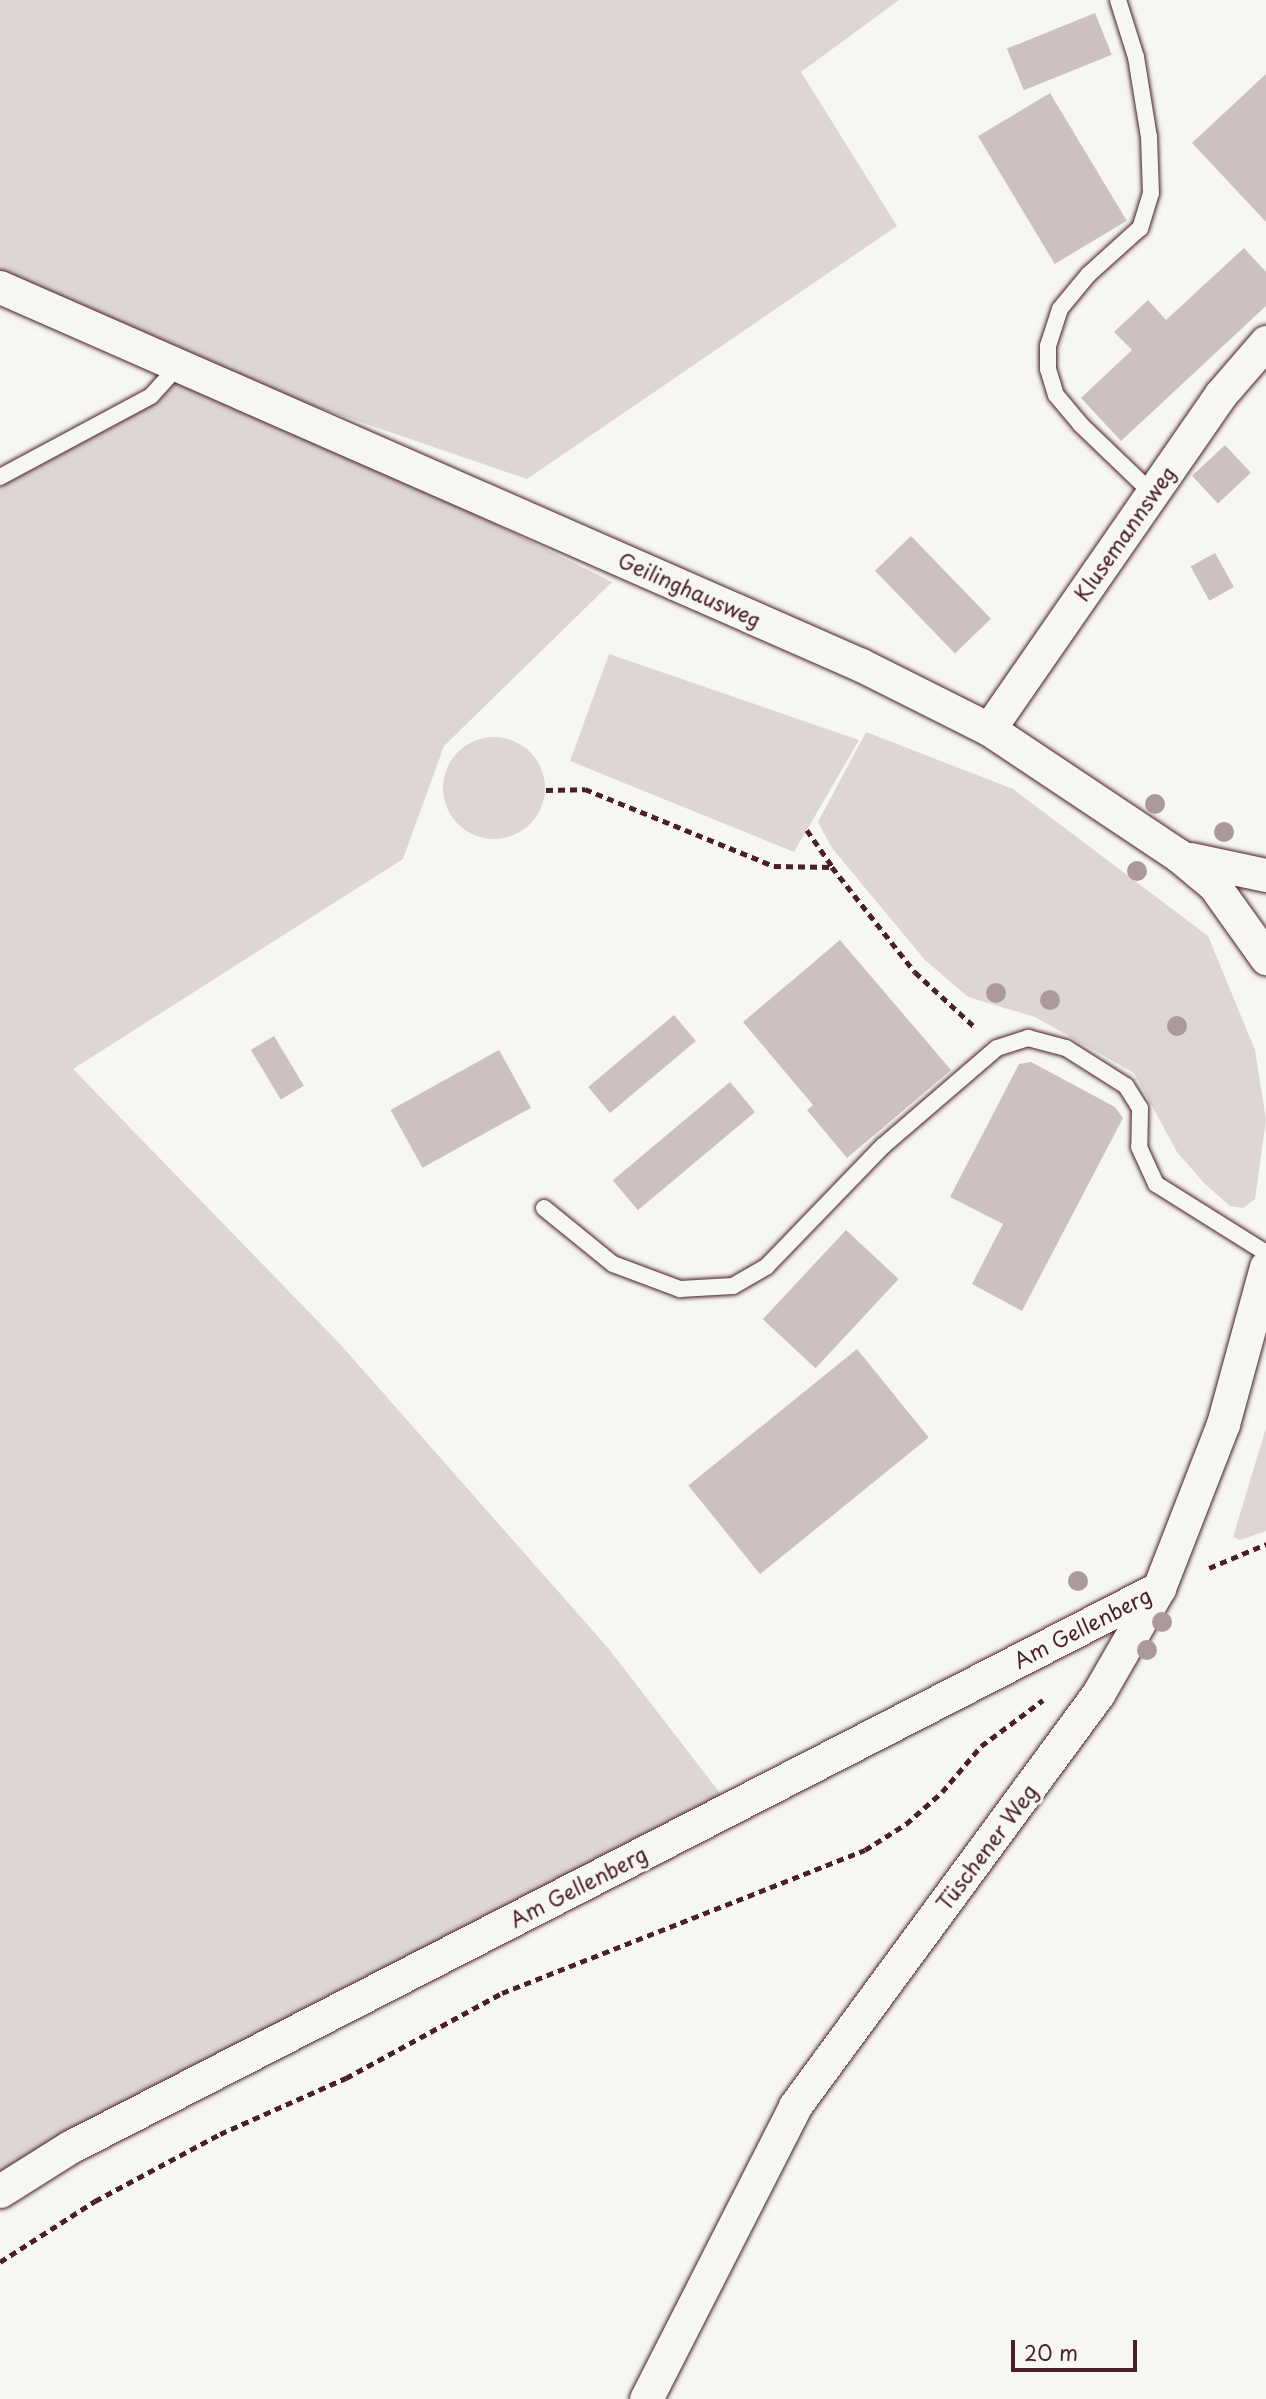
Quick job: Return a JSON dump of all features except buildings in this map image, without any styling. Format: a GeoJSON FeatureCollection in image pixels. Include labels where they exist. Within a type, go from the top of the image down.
{"type":"FeatureCollection","features":[{"type":"Feature","properties":{"kind":"street","name":"Geilinghausweg"},"geometry":{"type":"LineString","coordinates":[[0,287],[861,664],[989,729],[1178,855],[1214,885],[1239,915],[1266,958]]}},
{"type":"Feature","properties":{"kind":"street","name":"Klusemannsweg"},"geometry":{"type":"LineString","coordinates":[[989,729],[1221,394],[1266,342]]}},
{"type":"Feature","properties":{"kind":"street","name":"Geilinghausweg"},"geometry":{"type":"LineString","coordinates":[[1178,855],[1266,874]]}},
{"type":"Feature","properties":{"kind":"street","name":"Tüschener Weg"},"geometry":{"type":"LineString","coordinates":[[646,2399],[795,2106],[1098,1694],[1159,1588],[1223,1424],[1266,1267]]}},
{"type":"Feature","properties":{"kind":"street","name":"Am Gellenberg"},"geometry":{"type":"LineString","coordinates":[[0,2191],[70,2147],[1159,1588]]}},
{"type":"Feature","properties":{"kind":"lane"},"geometry":{"type":"LineString","coordinates":[[1118,0],[1136,57],[1149,137],[1151,193],[1140,228],[1088,275],[1060,309],[1048,346],[1048,369],[1056,395],[1080,424],[1152,492]]}},
{"type":"Feature","properties":{"kind":"lane"},"geometry":{"type":"LineString","coordinates":[[0,477],[151,396],[180,364]]}},
{"type":"Feature","properties":{"kind":"lane"},"geometry":{"type":"LineString","coordinates":[[544,1208],[613,1264],[680,1289],[733,1286],[767,1266],[883,1146],[997,1048],[1028,1038],[1066,1048],[1126,1086],[1140,1108],[1139,1147],[1156,1184],[1266,1253]]}},
{"type":"Feature","properties":{"kind":"path"},"geometry":{"type":"LineString","coordinates":[[546,790],[585,789],[774,866],[832,867]]}},
{"type":"Feature","properties":{"kind":"path"},"geometry":{"type":"LineString","coordinates":[[807,830],[832,867],[915,972],[997,1048]]}},
{"type":"Feature","properties":{"kind":"path"},"geometry":{"type":"LineString","coordinates":[[1159,1588],[1266,1544]]}},
{"type":"Feature","properties":{"kind":"path"},"geometry":{"type":"LineString","coordinates":[[0,2262],[95,2201],[220,2134],[346,2078],[502,1993],[865,1850],[906,1824],[942,1792],[981,1746],[1045,1698]]}},
{"type":"Feature","properties":{"kind":"shaded area"},"geometry":{"type":"Polygon","coordinates":[[[0,0],[899,0],[801,72],[897,226],[527,479],[180,360],[0,284],[0,0]]]}},
{"type":"Feature","properties":{"kind":"shaded area"},"geometry":{"type":"Polygon","coordinates":[[[186,370],[612,582],[444,746],[403,859],[73,1069],[340,1344],[608,1648],[727,1802],[0,2182],[0,487],[159,401],[186,370]]]}},
{"type":"Feature","properties":{"kind":"shaded area"},"geometry":{"type":"Polygon","coordinates":[[[609,654],[859,740],[794,852],[570,761],[609,654]]]}},
{"type":"Feature","properties":{"kind":"shaded area"},"geometry":{"type":"Polygon","coordinates":[[[866,732],[1013,789],[1208,936],[1255,1050],[1266,1120],[1255,1199],[1243,1208],[1230,1206],[1204,1183],[1177,1152],[1134,1073],[1035,1017],[968,997],[925,960],[832,848],[818,822],[866,732]]]}},
{"type":"Feature","properties":{"kind":"shaded area"},"geometry":{"type":"Polygon","coordinates":[[[494,737],[514,740],[537,759],[542,768],[545,788],[542,808],[523,831],[514,836],[494,839],[474,836],[451,817],[446,808],[443,788],[446,768],[465,745],[474,740],[494,737]]]}},
{"type":"Feature","properties":{"kind":"shaded area"},"geometry":{"type":"Polygon","coordinates":[[[1266,1428],[1266,1531],[1240,1540],[1233,1537],[1266,1428]]]}}]}
